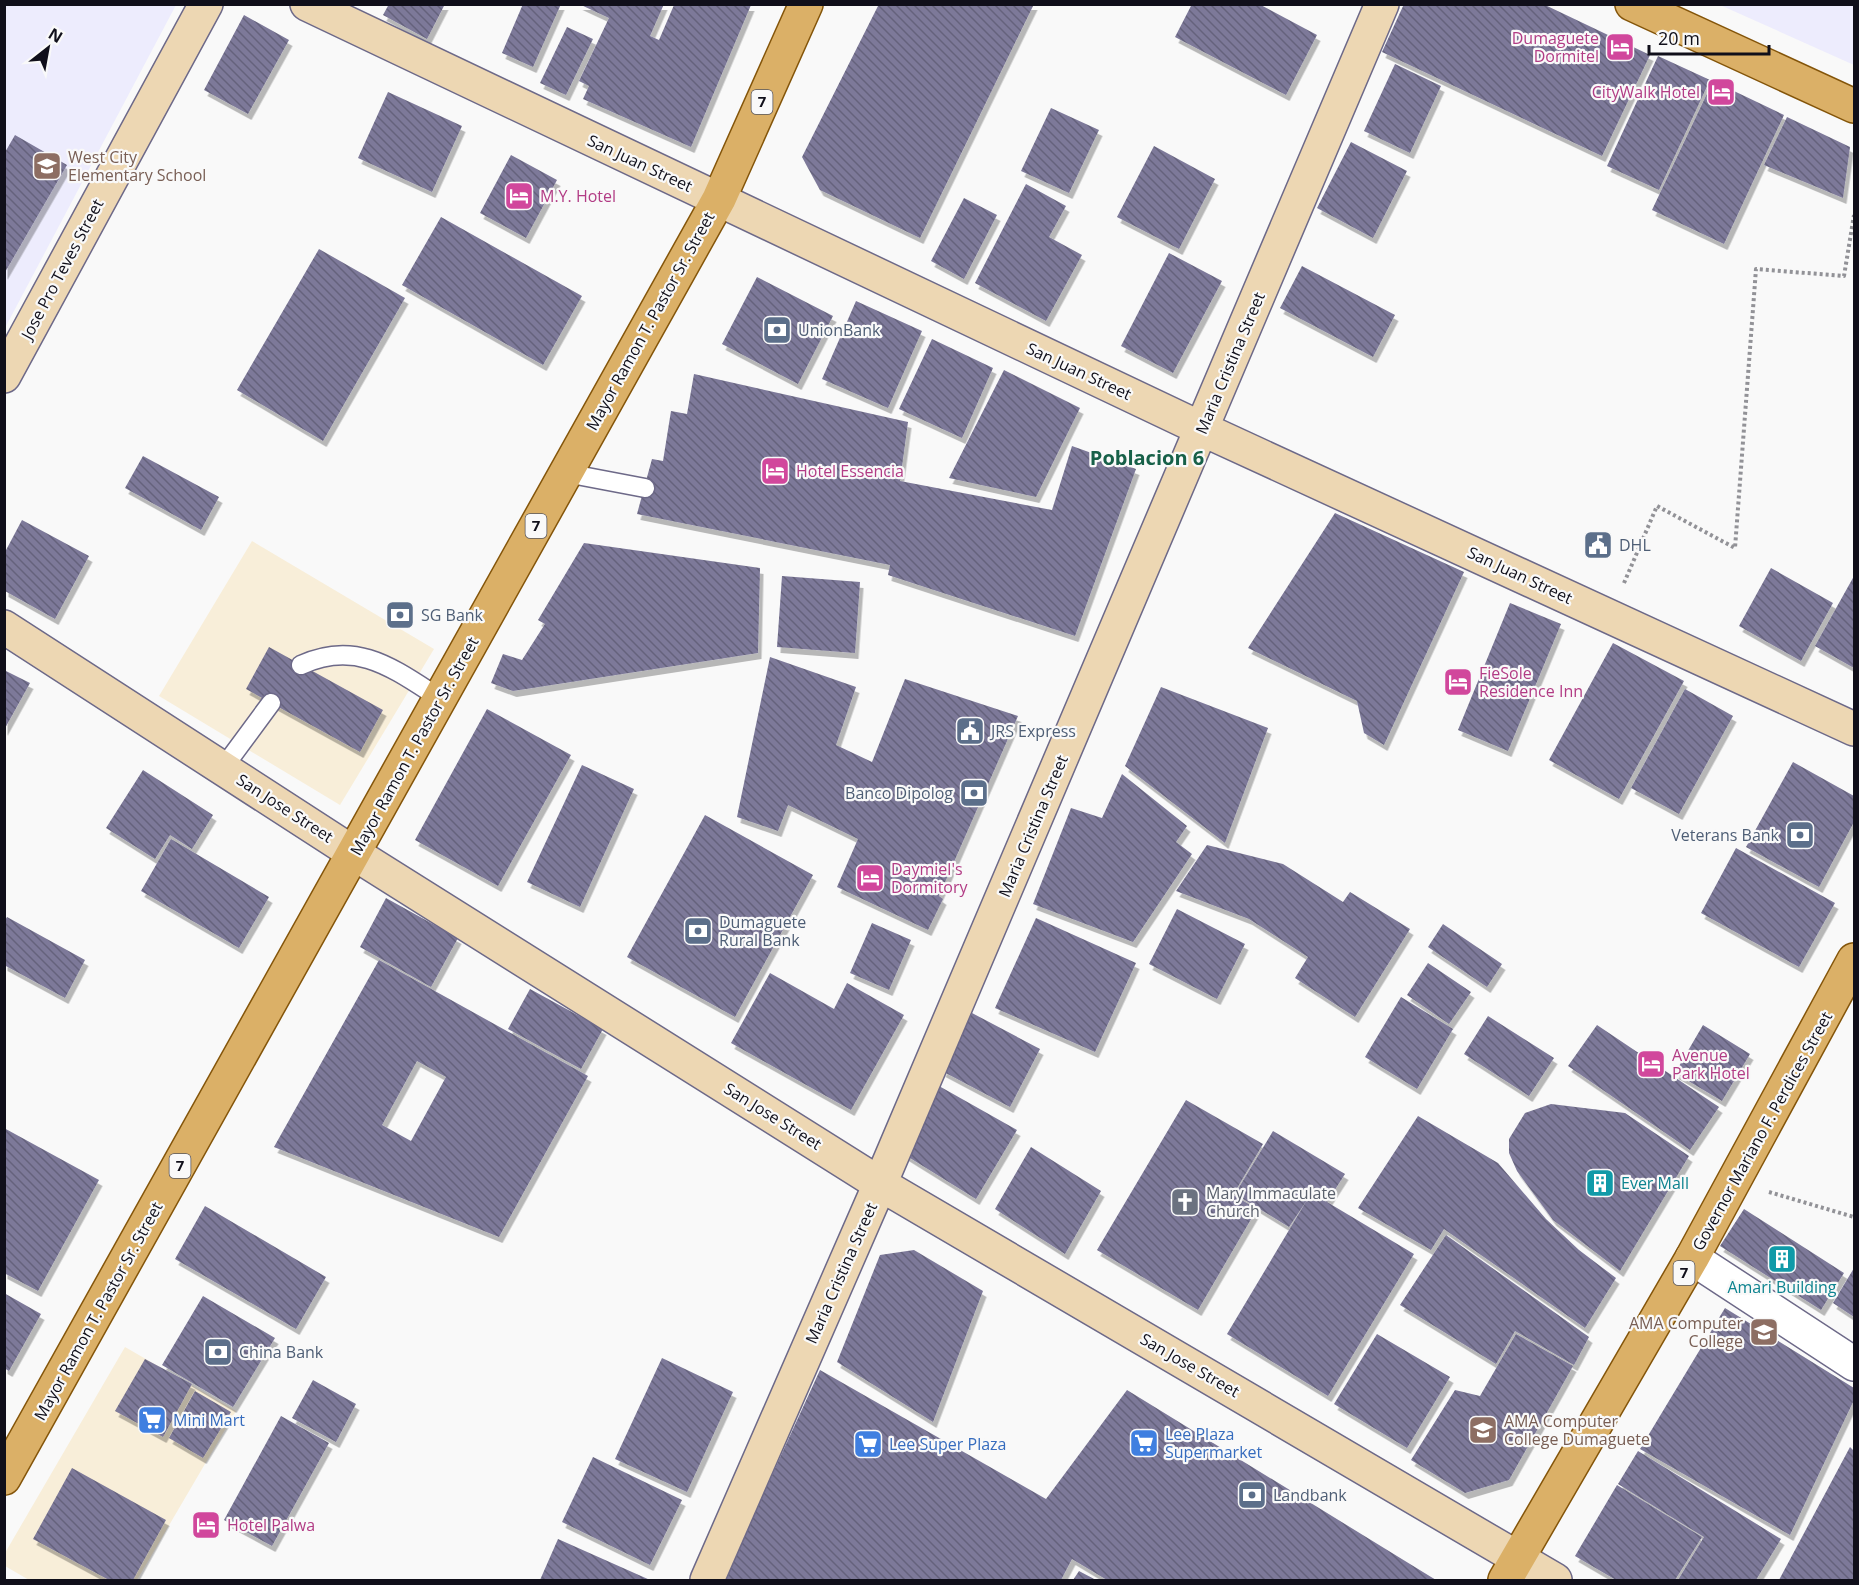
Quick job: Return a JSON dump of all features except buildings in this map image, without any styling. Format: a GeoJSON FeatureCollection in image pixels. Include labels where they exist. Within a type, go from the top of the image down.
{"type":"FeatureCollection","features":[{"type":"Feature","properties":{"kind":"main road","name":"Mayor Ramon T. Pastor Sr. Street"},"geometry":{"type":"LineString","coordinates":[[4,1478],[355,854],[719,199],[806,4]]}},
{"type":"Feature","properties":{"kind":"main road"},"geometry":{"type":"LineString","coordinates":[[1632,4],[1854,106]]}},
{"type":"Feature","properties":{"kind":"main road","name":"Governor Mariano F. Perdices Street"},"geometry":{"type":"LineString","coordinates":[[1512,1568],[1692,1258],[1854,960]]}},
{"type":"Feature","properties":{"kind":"street","name":"Jose Pro Teves Street"},"geometry":{"type":"LineString","coordinates":[[4,376],[206,4]]}},
{"type":"Feature","properties":{"kind":"street","name":"San Juan Street"},"geometry":{"type":"LineString","coordinates":[[307,4],[1202,429],[1854,729]]}},
{"type":"Feature","properties":{"kind":"street","name":"Maria Cristina Street"},"geometry":{"type":"LineString","coordinates":[[707,1581],[880,1184],[1382,4]]}},
{"type":"Feature","properties":{"kind":"street","name":"San Jose Street"},"geometry":{"type":"LineString","coordinates":[[4,627],[355,854],[880,1184],[1512,1568],[1555,1581]]}},
{"type":"Feature","properties":{"kind":"street"},"geometry":{"type":"LineString","coordinates":[[1692,1258],[1854,1364]]}},
{"type":"Feature","properties":{"kind":"lane"},"geometry":{"type":"LineString","coordinates":[[566,473],[645,488]]}},
{"type":"Feature","properties":{"kind":"lane"},"geometry":{"type":"LineString","coordinates":[[301,665],[321,656],[354,654],[389,666],[441,699]]}},
{"type":"Feature","properties":{"kind":"lane"},"geometry":{"type":"LineString","coordinates":[[223,768],[271,703]]}},
{"type":"Feature","properties":{"kind":"path"},"geometry":{"type":"LineString","coordinates":[[1609,616],[1657,506],[1735,548],[1756,269],[1844,276],[1854,216]]}},
{"type":"Feature","properties":{"kind":"path"},"geometry":{"type":"LineString","coordinates":[[1734,1182],[1854,1217]]}},
{"type":"Feature","properties":{"kind":"shaded area","name":"West City Elementary School"},"geometry":{"type":"Polygon","coordinates":[[[5,5],[176,5],[5,328],[5,5]]]}},
{"type":"Feature","properties":{"kind":"shaded area"},"geometry":{"type":"Polygon","coordinates":[[[1720,5],[1854,5],[1854,65],[1720,5]]]}},
{"type":"Feature","properties":{"kind":"shaded area"},"geometry":{"type":"Polygon","coordinates":[[[252,541],[434,649],[340,805],[159,696],[252,541]]]}},
{"type":"Feature","properties":{"kind":"shaded area"},"geometry":{"type":"Polygon","coordinates":[[[125,1347],[236,1411],[137,1580],[29,1580],[5,1566],[5,1553],[125,1347]]]}},
{"type":"Feature","properties":{"kind":"place","name":"Dumaguete Dormitel"},"geometry":{"type":"Point","coordinates":[1620,47]}},
{"type":"Feature","properties":{"kind":"place","name":"CityWalk Hotel"},"geometry":{"type":"Point","coordinates":[1721,92]}},
{"type":"Feature","properties":{"kind":"place","name":"West City Elementary School"},"geometry":{"type":"Point","coordinates":[47,166]}},
{"type":"Feature","properties":{"kind":"place","name":"M.Y. Hotel"},"geometry":{"type":"Point","coordinates":[519,196]}},
{"type":"Feature","properties":{"kind":"place","name":"UnionBank"},"geometry":{"type":"Point","coordinates":[777,330]}},
{"type":"Feature","properties":{"kind":"place","name":"Hotel Essencia"},"geometry":{"type":"Point","coordinates":[775,471]}},
{"type":"Feature","properties":{"kind":"place","name":"DHL"},"geometry":{"type":"Point","coordinates":[1598,545]}},
{"type":"Feature","properties":{"kind":"place","name":"SG Bank"},"geometry":{"type":"Point","coordinates":[400,615]}},
{"type":"Feature","properties":{"kind":"place","name":"FieSole Residence Inn"},"geometry":{"type":"Point","coordinates":[1458,682]}},
{"type":"Feature","properties":{"kind":"place","name":"JRS Express"},"geometry":{"type":"Point","coordinates":[970,731]}},
{"type":"Feature","properties":{"kind":"place","name":"Banco Dipolog"},"geometry":{"type":"Point","coordinates":[974,793]}},
{"type":"Feature","properties":{"kind":"place","name":"Veterans Bank"},"geometry":{"type":"Point","coordinates":[1800,835]}},
{"type":"Feature","properties":{"kind":"place","name":"Daymiel's Dormitory"},"geometry":{"type":"Point","coordinates":[870,878]}},
{"type":"Feature","properties":{"kind":"place","name":"Dumaguete Rural Bank"},"geometry":{"type":"Point","coordinates":[698,931]}},
{"type":"Feature","properties":{"kind":"place","name":"Avenue Park Hotel"},"geometry":{"type":"Point","coordinates":[1651,1064]}},
{"type":"Feature","properties":{"kind":"place","name":"Ever Mall"},"geometry":{"type":"Point","coordinates":[1600,1183]}},
{"type":"Feature","properties":{"kind":"place","name":"Mary Immaculate Church"},"geometry":{"type":"Point","coordinates":[1185,1202]}},
{"type":"Feature","properties":{"kind":"place","name":"Amari Building"},"geometry":{"type":"Point","coordinates":[1782,1259]}},
{"type":"Feature","properties":{"kind":"place","name":"AMA Computer College"},"geometry":{"type":"Point","coordinates":[1764,1332]}},
{"type":"Feature","properties":{"kind":"place","name":"China Bank"},"geometry":{"type":"Point","coordinates":[218,1352]}},
{"type":"Feature","properties":{"kind":"place","name":"Mini Mart"},"geometry":{"type":"Point","coordinates":[152,1420]}},
{"type":"Feature","properties":{"kind":"place","name":"AMA Computer College Dumaguete"},"geometry":{"type":"Point","coordinates":[1483,1430]}},
{"type":"Feature","properties":{"kind":"place","name":"Lee Plaza Supermarket"},"geometry":{"type":"Point","coordinates":[1144,1443]}},
{"type":"Feature","properties":{"kind":"place","name":"Lee Super Plaza"},"geometry":{"type":"Point","coordinates":[868,1444]}},
{"type":"Feature","properties":{"kind":"place","name":"Landbank"},"geometry":{"type":"Point","coordinates":[1252,1495]}},
{"type":"Feature","properties":{"kind":"place","name":"Hotel Palwa"},"geometry":{"type":"Point","coordinates":[206,1525]}},
{"type":"Feature","properties":{"kind":"district","name":"Poblacion 6"},"geometry":{"type":"Point","coordinates":[1147,458]}}]}
